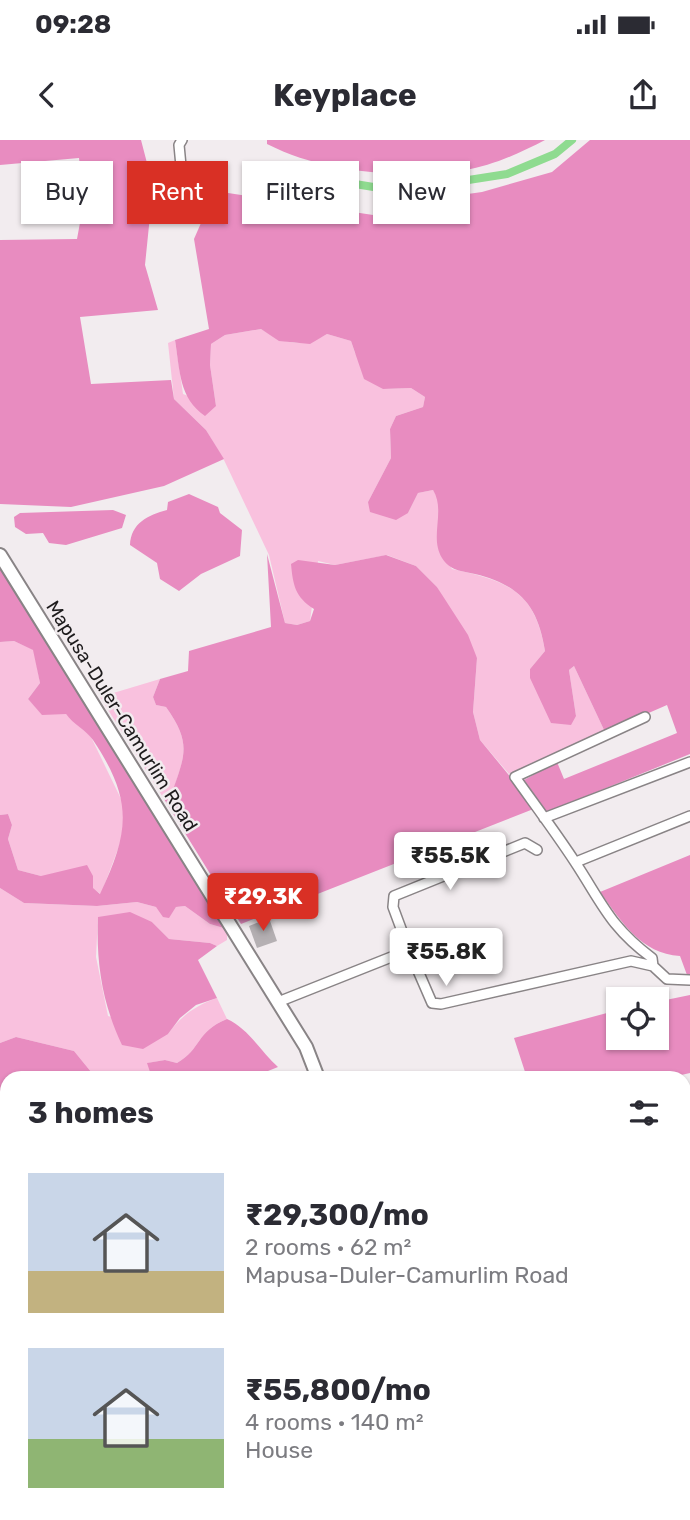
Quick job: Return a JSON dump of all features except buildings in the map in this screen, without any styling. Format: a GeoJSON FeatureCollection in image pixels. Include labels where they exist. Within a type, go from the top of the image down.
{"type":"FeatureCollection","features":[{"type":"Feature","properties":{"kind":"street"},"geometry":{"type":"LineString","coordinates":[[181,161],[182,140]]}},
{"type":"Feature","properties":{"kind":"street","name":"Mapusa-Duler-Camurlim Road"},"geometry":{"type":"LineString","coordinates":[[0,555],[306,1047],[315,1071]]}},
{"type":"Feature","properties":{"kind":"street"},"geometry":{"type":"LineString","coordinates":[[645,717],[515,777],[576,862],[603,911],[627,939],[652,958],[653,966]]}},
{"type":"Feature","properties":{"kind":"street"},"geometry":{"type":"LineString","coordinates":[[544,818],[690,762]]}},
{"type":"Feature","properties":{"kind":"street"},"geometry":{"type":"LineString","coordinates":[[576,862],[690,816]]}},
{"type":"Feature","properties":{"kind":"street"},"geometry":{"type":"LineString","coordinates":[[537,850],[525,843],[394,896],[394,907],[409,950],[432,1003],[441,1004],[631,961],[653,966],[667,979],[690,980]]}},
{"type":"Feature","properties":{"kind":"street"},"geometry":{"type":"LineString","coordinates":[[278,1002],[409,950]]}},
{"type":"Feature","properties":{"kind":"shaded area"},"geometry":{"type":"Polygon","coordinates":[[[0,140],[141,140],[146,161],[127,161],[127,224],[149,224],[145,265],[158,310],[80,317],[91,384],[171,380],[174,399],[206,430],[224,459],[164,486],[71,507],[0,504],[0,240],[77,239],[80,224],[113,224],[113,161],[79,161],[79,158],[21,161],[21,163],[0,165],[0,140]]]}},
{"type":"Feature","properties":{"kind":"shaded area"},"geometry":{"type":"Polygon","coordinates":[[[267,140],[545,140],[506,158],[470,169],[470,161],[373,161],[373,172],[359,170],[359,161],[311,161],[267,144],[267,140]]]}},
{"type":"Feature","properties":{"kind":"shaded area"},"geometry":{"type":"Polygon","coordinates":[[[590,140],[690,140],[690,754],[547,812],[524,780],[557,762],[564,779],[677,733],[667,705],[605,732],[574,666],[569,670],[576,716],[571,725],[551,723],[530,678],[530,669],[545,651],[532,610],[515,591],[504,584],[457,570],[445,562],[438,550],[438,507],[433,490],[418,493],[408,513],[396,520],[370,512],[368,502],[391,458],[390,429],[396,416],[423,407],[425,397],[411,388],[383,389],[364,379],[351,341],[327,334],[310,344],[279,341],[261,329],[225,335],[211,344],[210,365],[216,406],[205,416],[196,409],[185,392],[175,340],[209,329],[194,239],[201,224],[228,224],[228,193],[242,195],[242,224],[359,224],[359,213],[373,215],[373,224],[470,224],[470,194],[552,172],[590,140]]]}},
{"type":"Feature","properties":{"kind":"shaded area"},"geometry":{"type":"Polygon","coordinates":[[[261,329],[294,343],[310,342],[327,334],[351,341],[355,353],[383,389],[411,388],[425,397],[423,407],[396,416],[390,429],[391,458],[368,502],[408,513],[418,493],[433,490],[440,501],[437,541],[452,569],[503,584],[526,602],[534,615],[545,651],[530,669],[576,716],[569,670],[574,666],[605,732],[509,774],[480,740],[473,712],[477,658],[437,587],[416,566],[387,555],[335,565],[318,561],[310,621],[297,625],[285,623],[269,555],[224,460],[206,430],[174,399],[168,343],[175,340],[183,394],[216,406],[210,365],[211,344],[225,335],[261,329]]]}},
{"type":"Feature","properties":{"kind":"shaded area"},"geometry":{"type":"Polygon","coordinates":[[[189,494],[218,507],[220,513],[242,530],[240,556],[201,574],[179,591],[160,579],[157,563],[130,545],[134,531],[142,521],[167,510],[168,502],[189,494]]]}},
{"type":"Feature","properties":{"kind":"shaded area"},"geometry":{"type":"Polygon","coordinates":[[[113,510],[126,515],[122,528],[66,545],[49,543],[43,533],[26,534],[15,527],[14,517],[20,513],[113,510]]]}},
{"type":"Feature","properties":{"kind":"shaded area"},"geometry":{"type":"Polygon","coordinates":[[[267,554],[285,623],[297,625],[310,621],[314,609],[299,595],[294,584],[291,564],[298,560],[335,565],[386,555],[416,566],[437,587],[468,635],[477,658],[473,712],[480,740],[536,808],[241,924],[164,799],[171,796],[180,771],[183,741],[166,707],[156,705],[153,697],[160,679],[188,671],[189,651],[271,627],[267,554]]]}},
{"type":"Feature","properties":{"kind":"shaded area"},"geometry":{"type":"Polygon","coordinates":[[[0,560],[227,929],[210,924],[185,906],[176,907],[169,918],[163,917],[156,907],[137,902],[97,906],[24,903],[0,888],[0,815],[8,814],[12,825],[8,839],[18,870],[41,876],[87,865],[93,876],[93,888],[100,894],[117,852],[123,816],[115,781],[90,736],[66,714],[42,715],[28,699],[40,683],[33,650],[14,641],[0,642],[0,560]]]}},
{"type":"Feature","properties":{"kind":"shaded area"},"geometry":{"type":"Polygon","coordinates":[[[14,641],[34,650],[40,683],[28,699],[42,714],[66,714],[91,737],[123,803],[124,833],[101,894],[92,888],[93,876],[41,876],[18,870],[8,839],[12,825],[8,814],[0,815],[0,642],[14,641]]]}},
{"type":"Feature","properties":{"kind":"shaded area"},"geometry":{"type":"Polygon","coordinates":[[[160,679],[153,697],[156,705],[166,707],[174,720],[180,731],[184,751],[171,797],[164,799],[100,697],[160,679]]]}},
{"type":"Feature","properties":{"kind":"shaded area"},"geometry":{"type":"Polygon","coordinates":[[[690,855],[690,975],[687,975],[680,956],[666,954],[643,943],[624,924],[600,892],[690,855]]]}},
{"type":"Feature","properties":{"kind":"shaded area"},"geometry":{"type":"Polygon","coordinates":[[[0,888],[24,903],[97,906],[137,902],[156,907],[169,917],[176,907],[185,906],[210,924],[227,929],[227,940],[217,946],[169,939],[152,922],[98,917],[96,957],[108,1016],[168,1034],[178,1021],[190,1012],[217,998],[227,1019],[209,1029],[191,1052],[177,1063],[165,1060],[148,1063],[150,1071],[90,1071],[74,1051],[16,1037],[0,1043],[0,888]]]}},
{"type":"Feature","properties":{"kind":"shaded area"},"geometry":{"type":"Polygon","coordinates":[[[130,912],[152,922],[169,939],[217,946],[198,960],[217,998],[196,1005],[180,1018],[168,1034],[143,1049],[122,1045],[105,998],[99,966],[98,917],[130,912]]]}},
{"type":"Feature","properties":{"kind":"shaded area"},"geometry":{"type":"Polygon","coordinates":[[[690,995],[690,1071],[525,1071],[514,1038],[606,1013],[606,1050],[669,1050],[669,999],[690,995]]]}},
{"type":"Feature","properties":{"kind":"shaded area"},"geometry":{"type":"Polygon","coordinates":[[[227,1019],[235,1023],[278,1067],[268,1071],[150,1071],[147,1063],[165,1060],[177,1063],[185,1058],[209,1029],[227,1019]]]}},
{"type":"Feature","properties":{"kind":"shaded area"},"geometry":{"type":"Polygon","coordinates":[[[16,1037],[74,1051],[90,1071],[0,1071],[0,1043],[16,1037]]]}},
{"type":"Feature","properties":{"kind":"waterway"},"geometry":{"type":"LineString","coordinates":[[359,185],[398,191],[507,174],[555,154],[572,140]]}}]}
